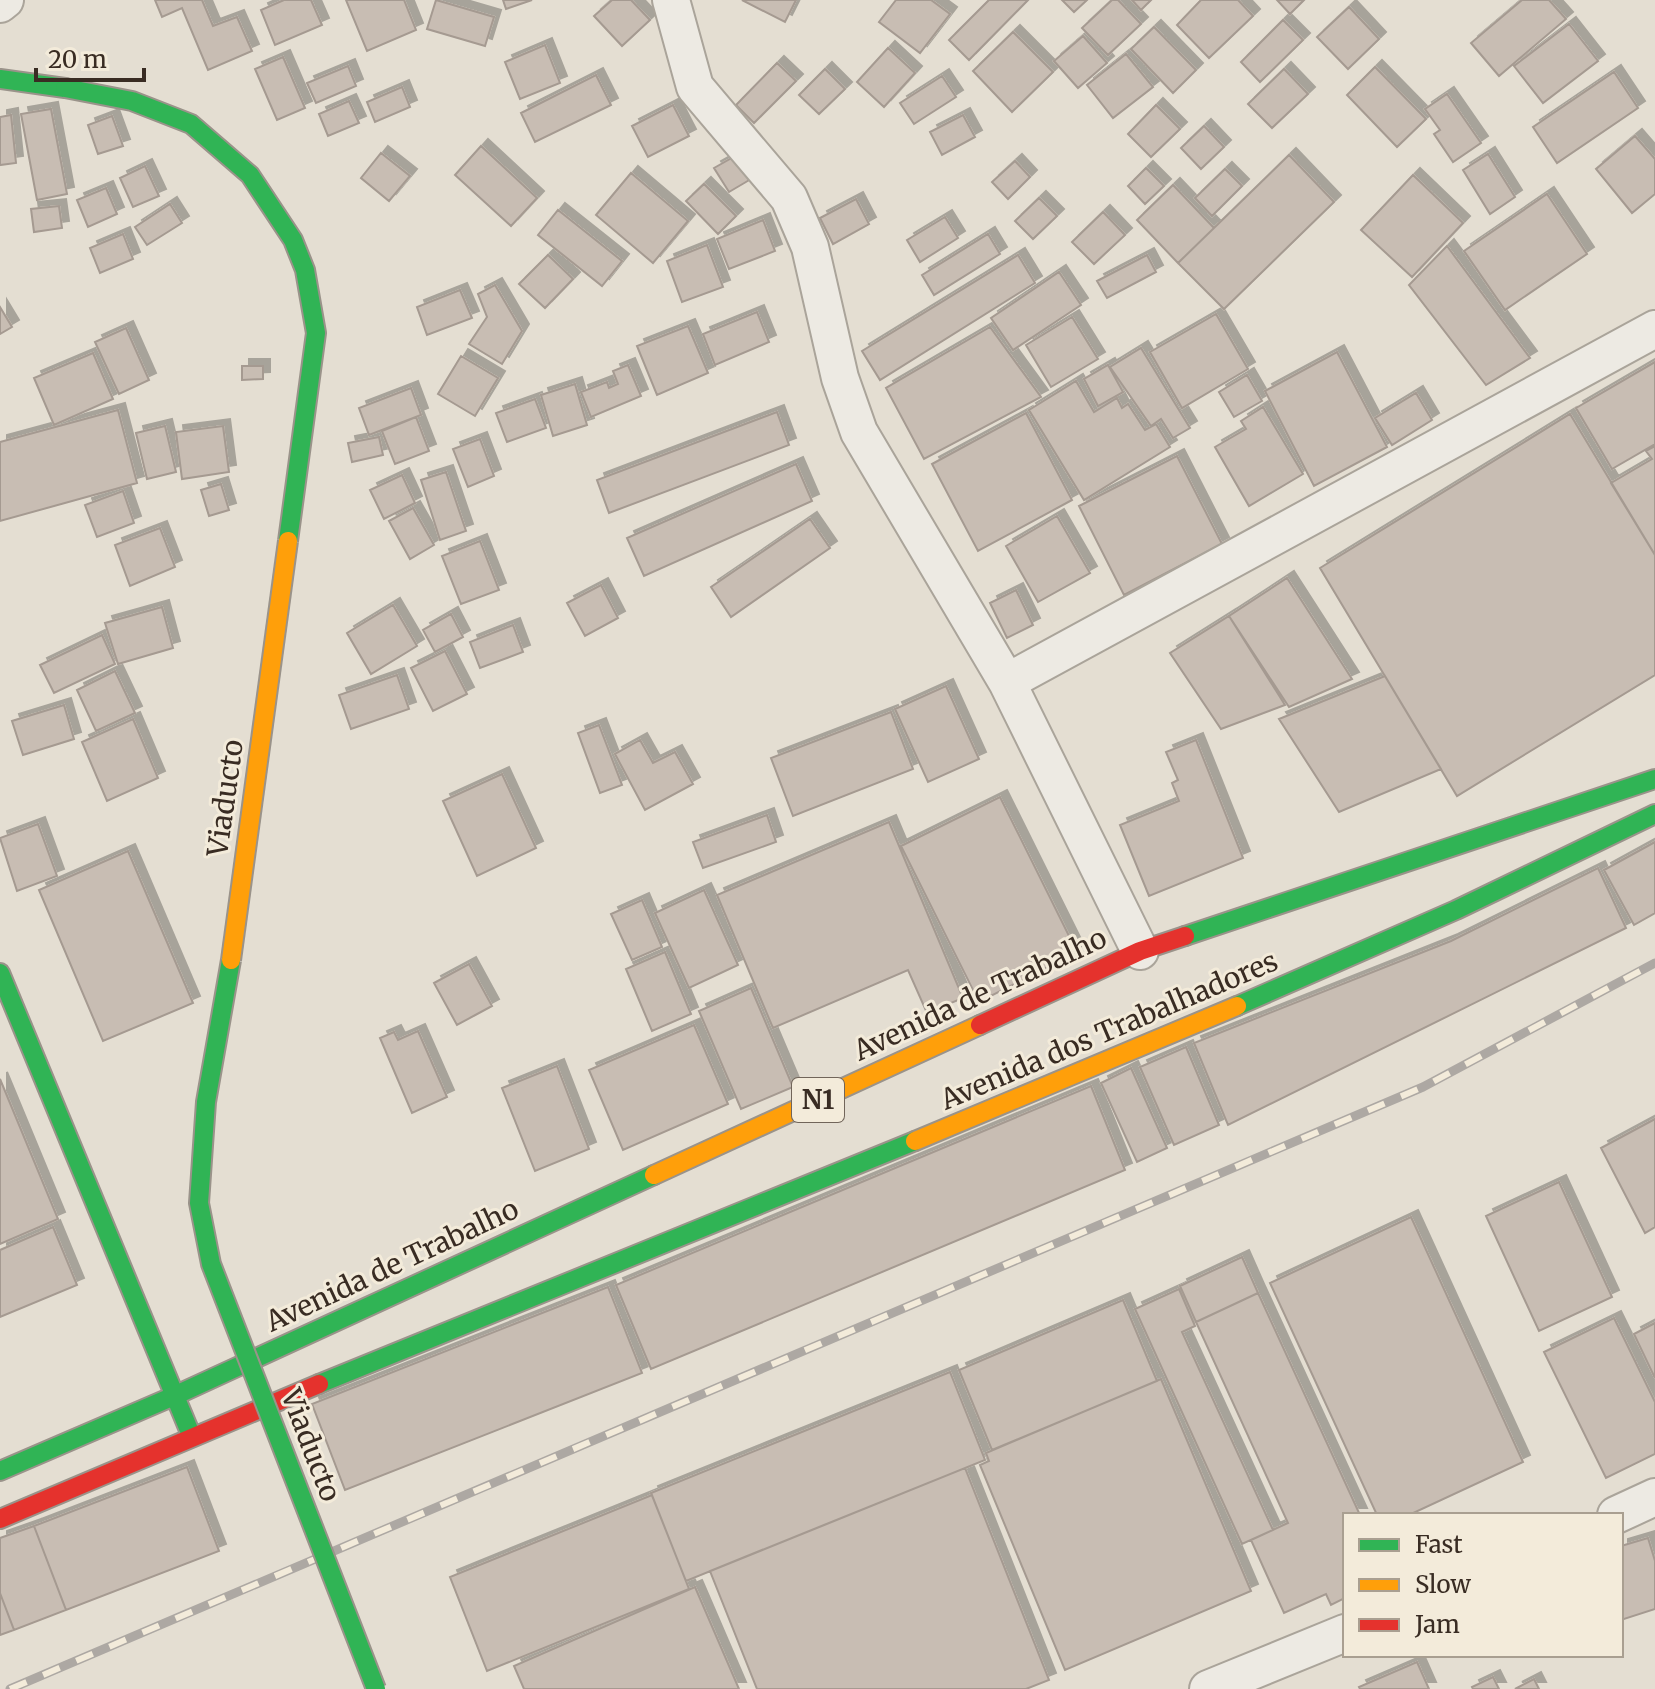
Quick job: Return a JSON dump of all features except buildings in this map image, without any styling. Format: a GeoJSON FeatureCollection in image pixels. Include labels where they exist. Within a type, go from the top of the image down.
{"type":"FeatureCollection","features":[{"type":"Feature","properties":{"kind":"main road","name":"Viaducto"},"geometry":{"type":"LineString","coordinates":[[0,79],[114,95],[174,115],[221,147],[268,197],[302,261],[316,333],[234,940],[206,1102],[199,1203],[211,1264],[376,1689]]}},
{"type":"Feature","properties":{"kind":"main road","name":"Avenida de Trabalho"},"geometry":{"type":"LineString","coordinates":[[0,1471],[174,1396],[1140,951],[1655,779]]}},
{"type":"Feature","properties":{"kind":"main road","name":"Avenida dos Trabalhadores"},"geometry":{"type":"LineString","coordinates":[[191,1436],[898,1149],[1419,929],[1655,814]]}},
{"type":"Feature","properties":{"kind":"main road"},"geometry":{"type":"LineString","coordinates":[[0,973],[191,1436],[0,1519]]}},
{"type":"Feature","properties":{"kind":"street"},"geometry":{"type":"LineString","coordinates":[[0,4],[5,0]]}},
{"type":"Feature","properties":{"kind":"street"},"geometry":{"type":"LineString","coordinates":[[671,0],[695,87],[789,198],[810,247],[840,378],[859,432],[1007,682],[1140,951]]}},
{"type":"Feature","properties":{"kind":"street"},"geometry":{"type":"LineString","coordinates":[[1007,682],[1655,329]]}},
{"type":"Feature","properties":{"kind":"street"},"geometry":{"type":"LineString","coordinates":[[1620,1513],[1655,1497]]}},
{"type":"Feature","properties":{"kind":"street"},"geometry":{"type":"LineString","coordinates":[[1208,1689],[1256,1681],[1343,1634]]}},
{"type":"Feature","properties":{"kind":"railway"},"geometry":{"type":"LineString","coordinates":[[10,1689],[1423,1087],[1655,963]]}},
{"type":"Feature","properties":{"kind":"traffic: fast"},"geometry":{"type":"LineString","coordinates":[[0,79],[65,88]]}},
{"type":"Feature","properties":{"kind":"traffic: fast"},"geometry":{"type":"LineString","coordinates":[[65,88],[132,101],[191,124],[250,175],[293,240],[305,270],[316,333],[288,541]]}},
{"type":"Feature","properties":{"kind":"traffic: fast"},"geometry":{"type":"LineString","coordinates":[[1185,936],[1655,779]]}},
{"type":"Feature","properties":{"kind":"traffic: fast"},"geometry":{"type":"LineString","coordinates":[[1237,1006],[1456,910],[1655,814]]}},
{"type":"Feature","properties":{"kind":"traffic: fast"},"geometry":{"type":"LineString","coordinates":[[231,960],[206,1102],[199,1203],[211,1264],[376,1689]]}},
{"type":"Feature","properties":{"kind":"traffic: fast"},"geometry":{"type":"LineString","coordinates":[[0,973],[189,1430]]}},
{"type":"Feature","properties":{"kind":"traffic: fast"},"geometry":{"type":"LineString","coordinates":[[319,1384],[915,1141]]}},
{"type":"Feature","properties":{"kind":"traffic: fast"},"geometry":{"type":"LineString","coordinates":[[0,1471],[174,1396],[654,1175]]}},
{"type":"Feature","properties":{"kind":"traffic: slow"},"geometry":{"type":"LineString","coordinates":[[231,960],[288,541]]}},
{"type":"Feature","properties":{"kind":"traffic: slow"},"geometry":{"type":"LineString","coordinates":[[915,1141],[1237,1006]]}},
{"type":"Feature","properties":{"kind":"traffic: slow"},"geometry":{"type":"LineString","coordinates":[[654,1175],[980,1025]]}},
{"type":"Feature","properties":{"kind":"traffic: jam"},"geometry":{"type":"LineString","coordinates":[[980,1025],[1140,951],[1185,936]]}},
{"type":"Feature","properties":{"kind":"traffic: jam"},"geometry":{"type":"LineString","coordinates":[[0,1519],[319,1384]]}}]}
